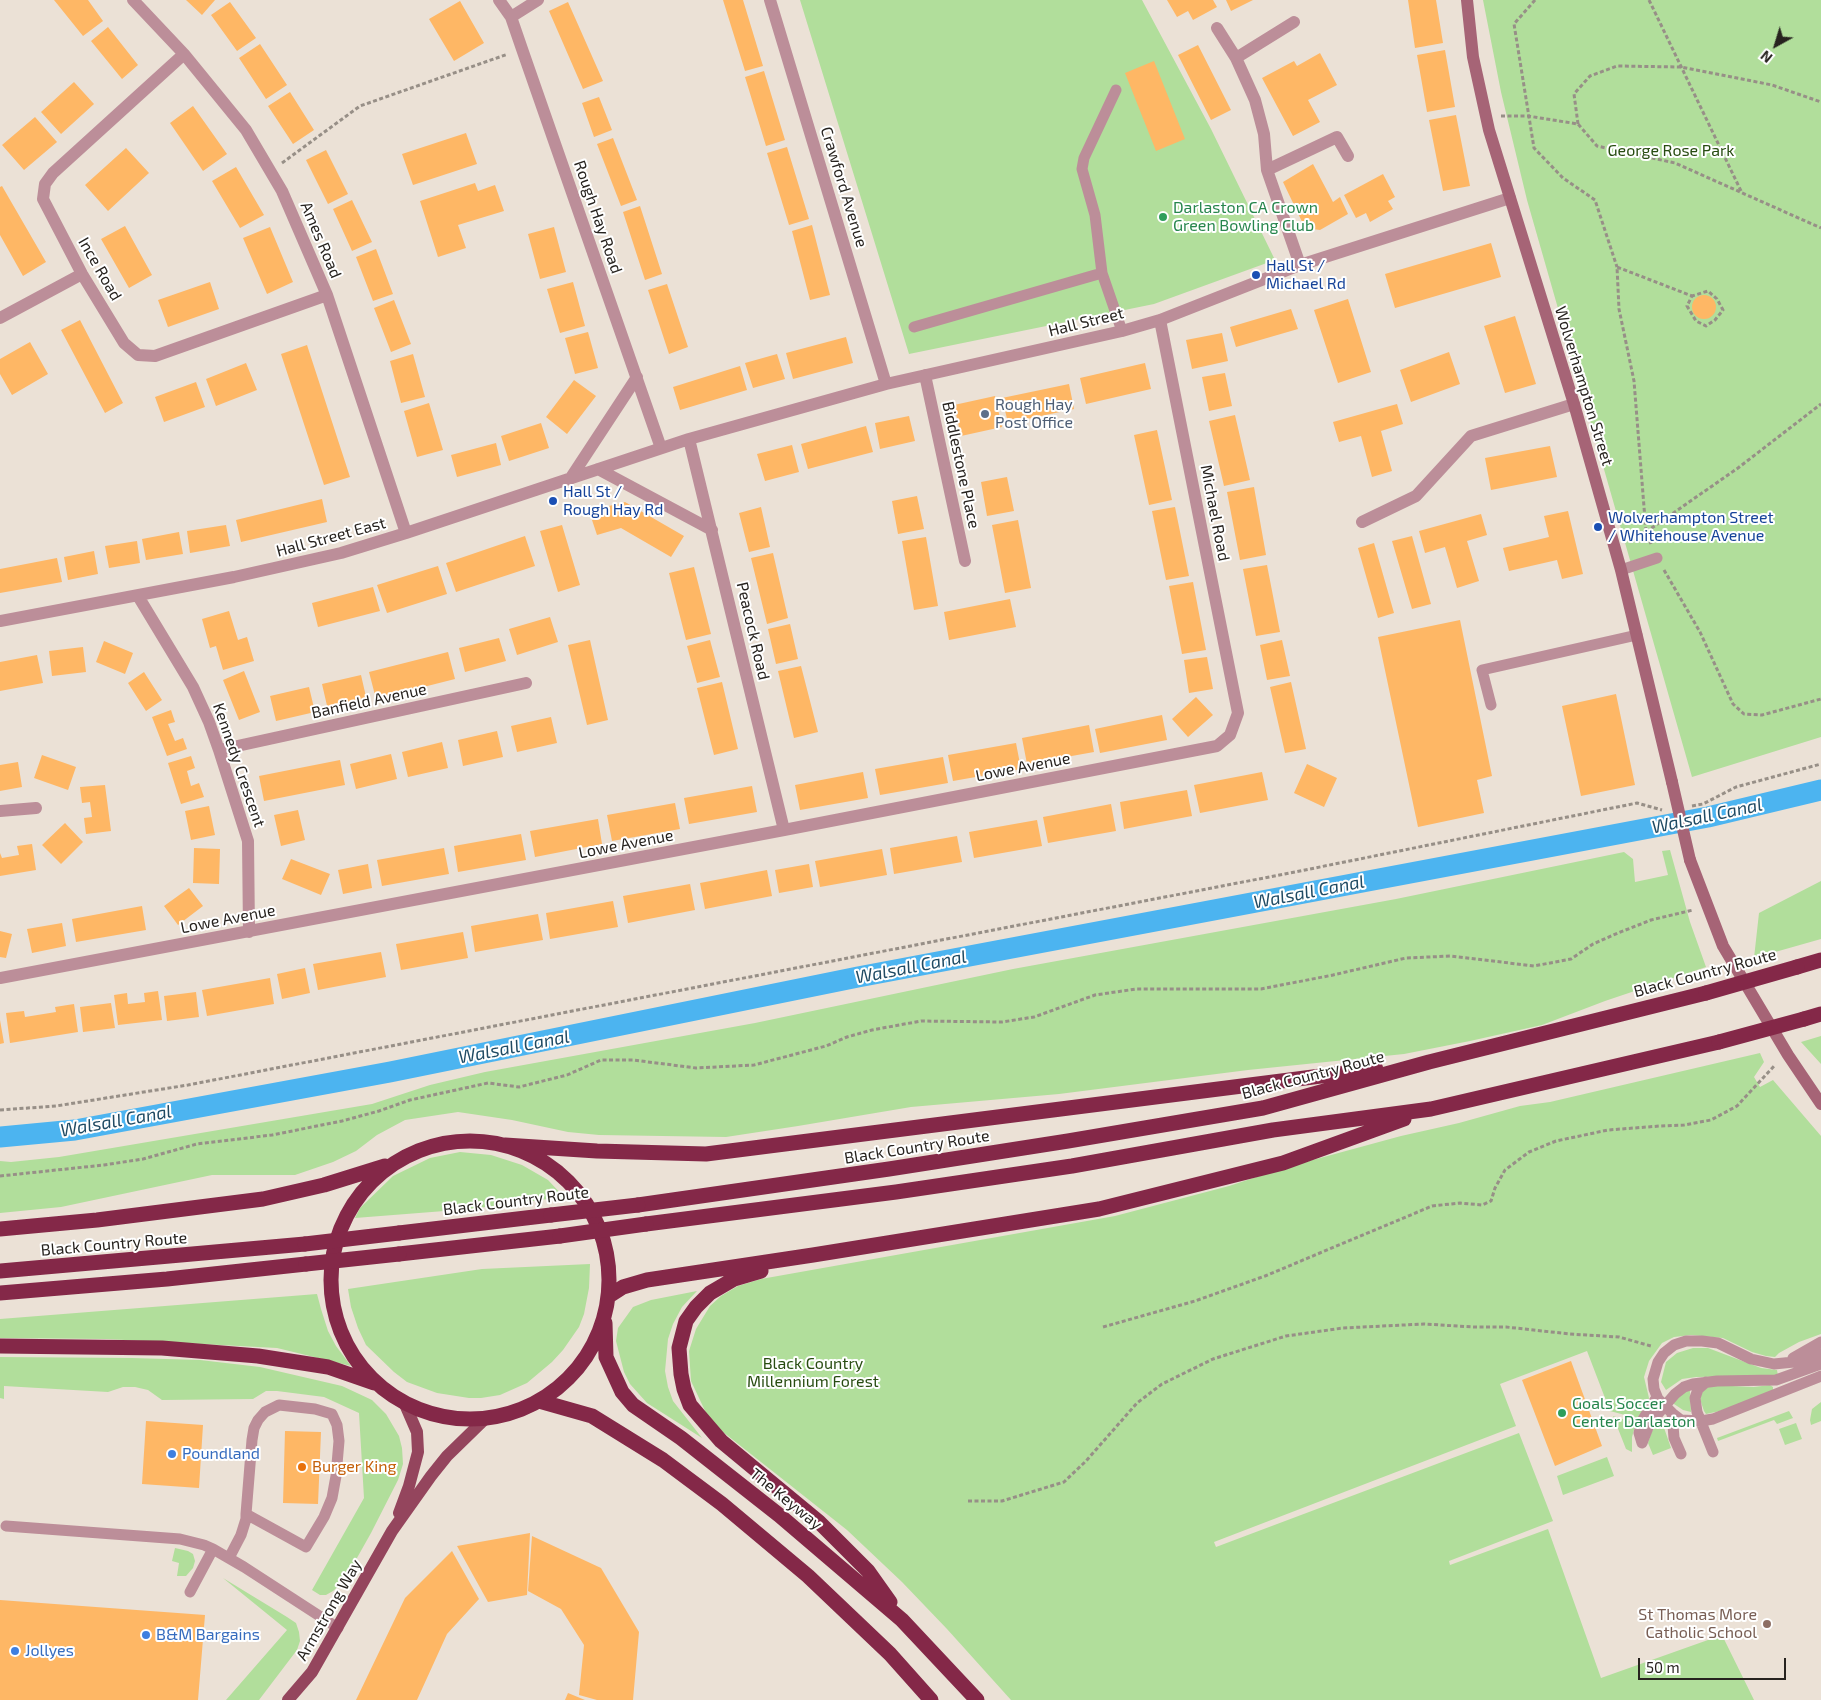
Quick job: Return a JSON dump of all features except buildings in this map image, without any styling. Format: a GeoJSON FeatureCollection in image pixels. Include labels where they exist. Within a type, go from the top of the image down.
{"type":"FeatureCollection","features":[{"type":"Feature","properties":{"kind":"highway","name":"Black Country Route"},"geometry":{"type":"LineString","coordinates":[[0,1271],[305,1244],[638,1205],[898,1168],[1263,1108],[1429,1062],[1706,992],[1821,960]]}},
{"type":"Feature","properties":{"kind":"highway"},"geometry":{"type":"LineString","coordinates":[[0,1293],[167,1279],[560,1236],[906,1191],[1072,1166],[1272,1130],[1431,1109],[1719,1042],[1821,1014]]}},
{"type":"Feature","properties":{"kind":"highway"},"geometry":{"type":"LineString","coordinates":[[0,1228],[96,1220],[263,1199],[324,1185],[394,1163],[424,1148],[445,1142],[480,1140],[506,1144],[597,1151],[706,1154],[1429,1062]]}},
{"type":"Feature","properties":{"kind":"highway"},"geometry":{"type":"LineString","coordinates":[[609,1296],[623,1287],[648,1280],[1099,1209],[1283,1163],[1431,1109]]}},
{"type":"Feature","properties":{"kind":"highway"},"geometry":{"type":"LineString","coordinates":[[394,1163],[374,1178],[353,1203],[342,1223],[332,1260],[331,1287],[337,1322],[352,1354],[362,1368],[378,1384],[404,1402],[426,1412],[446,1417],[466,1419],[504,1415],[539,1401],[560,1386],[576,1371],[590,1352],[598,1335],[605,1316],[609,1296],[609,1268],[604,1242],[597,1222],[588,1205],[579,1192],[546,1162],[506,1144]]}},
{"type":"Feature","properties":{"kind":"highway"},"geometry":{"type":"LineString","coordinates":[[813,1255],[734,1279],[710,1293],[696,1307],[686,1321],[680,1348],[681,1374],[684,1389],[690,1405],[721,1441],[819,1522],[868,1571],[902,1620]]}},
{"type":"Feature","properties":{"kind":"highway","name":"The Keyway"},"geometry":{"type":"LineString","coordinates":[[605,1316],[606,1357],[622,1392],[633,1405],[681,1438],[779,1514],[902,1620],[977,1700]]}},
{"type":"Feature","properties":{"kind":"highway"},"geometry":{"type":"LineString","coordinates":[[0,1346],[162,1348],[258,1356],[328,1367],[378,1384]]}},
{"type":"Feature","properties":{"kind":"highway"},"geometry":{"type":"LineString","coordinates":[[539,1401],[592,1416],[663,1460],[715,1499],[808,1576],[890,1654],[931,1700]]}},
{"type":"Feature","properties":{"kind":"main road","name":"Armstrong Way"},"geometry":{"type":"LineString","coordinates":[[392,1531],[409,1486],[418,1452],[417,1432],[404,1402]]}},
{"type":"Feature","properties":{"kind":"main road","name":"Armstrong Way"},"geometry":{"type":"LineString","coordinates":[[288,1700],[312,1672],[392,1531],[431,1476],[486,1418]]}},
{"type":"Feature","properties":{"kind":"street","name":"Ames Road"},"geometry":{"type":"LineString","coordinates":[[134,0],[184,54],[246,130],[282,191],[327,295],[406,533]]}},
{"type":"Feature","properties":{"kind":"street","name":"Rough Hay Road"},"geometry":{"type":"LineString","coordinates":[[499,0],[510,17],[522,48],[660,448]]}},
{"type":"Feature","properties":{"kind":"street"},"geometry":{"type":"LineString","coordinates":[[510,17],[538,0]]}},
{"type":"Feature","properties":{"kind":"street","name":"Crawford Avenue"},"geometry":{"type":"LineString","coordinates":[[770,0],[886,384]]}},
{"type":"Feature","properties":{"kind":"street","name":"Wolverhampton Street"},"geometry":{"type":"LineString","coordinates":[[1467,0],[1473,57],[1487,121],[1574,404],[1621,570],[1690,860],[1707,907]]}},
{"type":"Feature","properties":{"kind":"street"},"geometry":{"type":"LineString","coordinates":[[1236,58],[1294,22]]}},
{"type":"Feature","properties":{"kind":"street"},"geometry":{"type":"LineString","coordinates":[[1217,28],[1236,58],[1255,100],[1264,134],[1267,170],[1300,265]]}},
{"type":"Feature","properties":{"kind":"street","name":"Ince Road"},"geometry":{"type":"LineString","coordinates":[[184,54],[53,173],[45,184],[43,199],[82,274],[124,343],[138,355],[155,356],[327,295]]}},
{"type":"Feature","properties":{"kind":"street"},"geometry":{"type":"LineString","coordinates":[[1267,170],[1337,136],[1348,156]]}},
{"type":"Feature","properties":{"kind":"street","name":"Hall Street"},"geometry":{"type":"LineString","coordinates":[[660,448],[886,384],[1122,331],[1160,320],[1300,265],[1510,198]]}},
{"type":"Feature","properties":{"kind":"street"},"geometry":{"type":"LineString","coordinates":[[0,318],[82,274]]}},
{"type":"Feature","properties":{"kind":"street","name":"Michael Road"},"geometry":{"type":"LineString","coordinates":[[1160,320],[1238,713]]}},
{"type":"Feature","properties":{"kind":"street","name":"Biddlestone Place"},"geometry":{"type":"LineString","coordinates":[[925,375],[965,561]]}},
{"type":"Feature","properties":{"kind":"street"},"geometry":{"type":"LineString","coordinates":[[570,479],[637,377]]}},
{"type":"Feature","properties":{"kind":"street"},"geometry":{"type":"LineString","coordinates":[[1362,522],[1416,496],[1470,436],[1574,404]]}},
{"type":"Feature","properties":{"kind":"street","name":"Peacock Road"},"geometry":{"type":"LineString","coordinates":[[689,439],[784,830]]}},
{"type":"Feature","properties":{"kind":"street","name":"Hall Street East"},"geometry":{"type":"LineString","coordinates":[[0,621],[234,577],[341,553],[660,448]]}},
{"type":"Feature","properties":{"kind":"street"},"geometry":{"type":"LineString","coordinates":[[598,469],[712,530]]}},
{"type":"Feature","properties":{"kind":"street","name":"Kennedy Crescent"},"geometry":{"type":"LineString","coordinates":[[138,596],[193,687],[219,750],[248,841],[249,932]]}},
{"type":"Feature","properties":{"kind":"street","name":"Banfield Avenue"},"geometry":{"type":"LineString","coordinates":[[219,750],[526,683]]}},
{"type":"Feature","properties":{"kind":"street","name":"Lowe Avenue"},"geometry":{"type":"LineString","coordinates":[[0,978],[1217,746],[1230,736],[1238,713]]}},
{"type":"Feature","properties":{"kind":"street"},"geometry":{"type":"LineString","coordinates":[[0,811],[36,808]]}},
{"type":"Feature","properties":{"kind":"street"},"geometry":{"type":"LineString","coordinates":[[1707,907],[1723,946],[1790,1059],[1821,1104]]}},
{"type":"Feature","properties":{"kind":"lane"},"geometry":{"type":"LineString","coordinates":[[1116,90],[1082,164],[1082,169],[1095,215],[1102,273],[1122,331]]}},
{"type":"Feature","properties":{"kind":"lane"},"geometry":{"type":"LineString","coordinates":[[914,327],[1102,273]]}},
{"type":"Feature","properties":{"kind":"lane"},"geometry":{"type":"LineString","coordinates":[[1621,570],[1657,558]]}},
{"type":"Feature","properties":{"kind":"lane"},"geometry":{"type":"LineString","coordinates":[[1492,705],[1482,670],[1636,635]]}},
{"type":"Feature","properties":{"kind":"lane"},"geometry":{"type":"LineString","coordinates":[[1681,1454],[1664,1405],[1654,1389],[1653,1379],[1654,1371],[1664,1353],[1674,1345],[1686,1341],[1718,1343],[1751,1359],[1774,1364],[1782,1364],[1821,1354]]}},
{"type":"Feature","properties":{"kind":"lane"},"geometry":{"type":"LineString","coordinates":[[1782,1364],[1821,1342]]}},
{"type":"Feature","properties":{"kind":"lane"},"geometry":{"type":"LineString","coordinates":[[1664,1405],[1684,1387],[1706,1382],[1776,1380],[1821,1364]]}},
{"type":"Feature","properties":{"kind":"lane"},"geometry":{"type":"LineString","coordinates":[[1664,1405],[1681,1420],[1701,1421],[1725,1414],[1821,1376]]}},
{"type":"Feature","properties":{"kind":"lane"},"geometry":{"type":"LineString","coordinates":[[1706,1382],[1698,1389],[1694,1398],[1714,1452]]}},
{"type":"Feature","properties":{"kind":"lane"},"geometry":{"type":"LineString","coordinates":[[229,1558],[241,1535],[246,1514],[252,1440],[254,1428],[258,1420],[266,1412],[279,1405],[315,1409],[332,1414],[337,1425],[339,1441],[332,1498],[324,1517],[306,1547],[246,1514]]}},
{"type":"Feature","properties":{"kind":"lane"},"geometry":{"type":"LineString","coordinates":[[6,1526],[180,1539],[204,1545],[229,1558],[338,1628]]}},
{"type":"Feature","properties":{"kind":"lane"},"geometry":{"type":"LineString","coordinates":[[190,1592],[213,1549]]}},
{"type":"Feature","properties":{"kind":"path"},"geometry":{"type":"LineString","coordinates":[[1535,0],[1514,24],[1534,148],[1563,178],[1595,200],[1617,267],[1619,309],[1634,381],[1646,532],[1657,558],[1700,632],[1733,704],[1744,714],[1762,714],[1821,700]]}},
{"type":"Feature","properties":{"kind":"path"},"geometry":{"type":"LineString","coordinates":[[1649,0],[1742,193]]}},
{"type":"Feature","properties":{"kind":"path"},"geometry":{"type":"LineString","coordinates":[[271,170],[360,106],[522,48]]}},
{"type":"Feature","properties":{"kind":"path"},"geometry":{"type":"LineString","coordinates":[[1821,102],[1772,85],[1681,67],[1617,66],[1590,76],[1574,94],[1578,124],[1597,146],[1675,163],[1821,228]]}},
{"type":"Feature","properties":{"kind":"path"},"geometry":{"type":"LineString","coordinates":[[1501,116],[1528,116],[1578,124]]}},
{"type":"Feature","properties":{"kind":"path"},"geometry":{"type":"LineString","coordinates":[[1617,267],[1692,296],[1708,291],[1717,299],[1723,310],[1715,320],[1706,326],[1701,324],[1696,321],[1687,306],[1692,296]]}},
{"type":"Feature","properties":{"kind":"path"},"geometry":{"type":"LineString","coordinates":[[1612,541],[1646,532],[1738,468],[1821,404]]}},
{"type":"Feature","properties":{"kind":"path"},"geometry":{"type":"LineString","coordinates":[[1685,808],[1703,804],[1736,787],[1821,764]]}},
{"type":"Feature","properties":{"kind":"path"},"geometry":{"type":"LineString","coordinates":[[0,1110],[56,1106],[188,1085],[1275,876],[1637,803],[1668,812]]}},
{"type":"Feature","properties":{"kind":"path"},"geometry":{"type":"LineString","coordinates":[[0,1176],[104,1165],[143,1158],[197,1144],[272,1135],[342,1121],[379,1112],[410,1100],[488,1083],[519,1087],[567,1075],[601,1060],[633,1060],[696,1068],[754,1066],[826,1046],[847,1037],[872,1030],[921,1021],[1002,1022],[1034,1017],[1096,995],[1136,989],[1261,989],[1406,958],[1451,956],[1534,966],[1571,958],[1593,944],[1651,920],[1707,907]]}},
{"type":"Feature","properties":{"kind":"path"},"geometry":{"type":"LineString","coordinates":[[1103,1327],[1196,1301],[1265,1276],[1432,1206],[1460,1203],[1482,1205],[1491,1201],[1495,1188],[1505,1170],[1529,1152],[1556,1141],[1608,1130],[1684,1125],[1711,1120],[1737,1106],[1769,1070],[1790,1059]]}},
{"type":"Feature","properties":{"kind":"path"},"geometry":{"type":"LineString","coordinates":[[968,1501],[1002,1502],[1064,1482],[1137,1403],[1162,1384],[1213,1359],[1286,1336],[1343,1328],[1424,1324],[1506,1327],[1619,1337],[1646,1344],[1664,1353]]}},
{"type":"Feature","properties":{"kind":"green space"},"geometry":{"type":"Polygon","coordinates":[[[800,0],[1142,0],[1211,129],[1275,260],[1154,304],[909,354],[800,0]]]}},
{"type":"Feature","properties":{"kind":"green space","name":"George Rose Park"},"geometry":{"type":"Polygon","coordinates":[[[1483,0],[1821,0],[1821,737],[1692,777],[1527,200],[1501,92],[1483,0]]]}},
{"type":"Feature","properties":{"kind":"green space"},"geometry":{"type":"Polygon","coordinates":[[[1670,850],[1690,922],[1706,967],[1605,1001],[1542,1025],[1470,1041],[1404,1054],[1248,1070],[1059,1094],[911,1107],[726,1137],[599,1135],[568,1132],[512,1120],[458,1112],[405,1120],[377,1135],[356,1151],[333,1162],[295,1175],[212,1175],[61,1207],[0,1213],[0,1161],[11,1162],[59,1157],[372,1104],[430,1085],[485,1072],[755,1023],[1013,969],[1396,899],[1624,852],[1633,859],[1635,882],[1668,875],[1662,851],[1670,850]]]}},
{"type":"Feature","properties":{"kind":"green space"},"geometry":{"type":"Polygon","coordinates":[[[1821,881],[1821,939],[1754,958],[1759,913],[1821,881]]]}},
{"type":"Feature","properties":{"kind":"green space"},"geometry":{"type":"Polygon","coordinates":[[[1821,1036],[1821,1064],[1801,1042],[1821,1036]]]}},
{"type":"Feature","properties":{"kind":"green space","name":"Black Country Millennium Forest"},"geometry":{"type":"Polygon","coordinates":[[[1760,1053],[1764,1062],[1754,1077],[1760,1087],[1773,1080],[1821,1136],[1821,1334],[1799,1342],[1775,1357],[1752,1352],[1723,1338],[1691,1335],[1674,1337],[1662,1343],[1649,1361],[1644,1377],[1649,1398],[1640,1419],[1610,1411],[1587,1351],[1500,1384],[1516,1426],[1214,1542],[1216,1547],[1519,1433],[1553,1521],[1449,1561],[1450,1565],[1548,1529],[1601,1678],[1722,1635],[1754,1700],[1011,1700],[902,1582],[847,1530],[723,1432],[707,1415],[691,1381],[689,1351],[696,1329],[710,1306],[721,1296],[738,1286],[761,1279],[1115,1216],[1229,1186],[1287,1167],[1401,1136],[1459,1123],[1520,1106],[1550,1102],[1760,1053]]]}},
{"type":"Feature","properties":{"kind":"green space"},"geometry":{"type":"Polygon","coordinates":[[[460,1152],[491,1155],[522,1165],[548,1180],[564,1197],[470,1209],[355,1218],[360,1208],[393,1176],[430,1158],[460,1152]]]}},
{"type":"Feature","properties":{"kind":"green space"},"geometry":{"type":"Polygon","coordinates":[[[590,1264],[589,1288],[584,1314],[579,1327],[563,1350],[527,1383],[500,1395],[481,1398],[437,1393],[407,1382],[394,1372],[366,1345],[351,1307],[348,1289],[482,1269],[590,1264]]]}},
{"type":"Feature","properties":{"kind":"green space"},"geometry":{"type":"Polygon","coordinates":[[[697,1291],[682,1307],[673,1324],[668,1339],[665,1371],[673,1401],[702,1438],[647,1403],[630,1384],[624,1372],[616,1341],[618,1328],[633,1307],[651,1300],[697,1291]]]}},
{"type":"Feature","properties":{"kind":"green space"},"geometry":{"type":"Polygon","coordinates":[[[317,1294],[328,1331],[336,1346],[351,1366],[277,1348],[106,1339],[0,1338],[0,1319],[317,1294]]]}},
{"type":"Feature","properties":{"kind":"green space"},"geometry":{"type":"Polygon","coordinates":[[[1693,1348],[1708,1348],[1761,1368],[1777,1370],[1778,1376],[1696,1377],[1682,1379],[1666,1390],[1661,1382],[1666,1362],[1677,1353],[1693,1348]]]}},
{"type":"Feature","properties":{"kind":"green space"},"geometry":{"type":"Polygon","coordinates":[[[0,1357],[200,1360],[260,1367],[342,1386],[372,1400],[386,1414],[399,1436],[403,1464],[398,1480],[344,1581],[333,1591],[326,1595],[320,1595],[312,1590],[364,1498],[359,1413],[324,1397],[277,1391],[266,1391],[253,1399],[162,1400],[148,1390],[135,1387],[123,1387],[108,1392],[4,1386],[4,1399],[0,1398],[0,1357]]]}},
{"type":"Feature","properties":{"kind":"green space"},"geometry":{"type":"Polygon","coordinates":[[[1710,1385],[1754,1387],[1770,1385],[1773,1387],[1773,1391],[1720,1411],[1706,1414],[1700,1399],[1702,1392],[1710,1385]]]}},
{"type":"Feature","properties":{"kind":"green space"},"geometry":{"type":"Polygon","coordinates":[[[1688,1390],[1690,1391],[1691,1412],[1683,1410],[1671,1402],[1688,1390]]]}},
{"type":"Feature","properties":{"kind":"green space"},"geometry":{"type":"Polygon","coordinates":[[[1821,1402],[1821,1421],[1811,1425],[1812,1409],[1821,1402]]]}},
{"type":"Feature","properties":{"kind":"green space"},"geometry":{"type":"Polygon","coordinates":[[[1789,1411],[1793,1418],[1777,1424],[1774,1420],[1718,1441],[1717,1438],[1789,1411]]]}},
{"type":"Feature","properties":{"kind":"green space"},"geometry":{"type":"Polygon","coordinates":[[[1613,1416],[1636,1423],[1632,1437],[1632,1452],[1626,1449],[1613,1416]]]}},
{"type":"Feature","properties":{"kind":"green space"},"geometry":{"type":"Polygon","coordinates":[[[1658,1422],[1662,1422],[1671,1448],[1653,1455],[1648,1443],[1651,1433],[1658,1422]]]}},
{"type":"Feature","properties":{"kind":"green space"},"geometry":{"type":"Polygon","coordinates":[[[1796,1423],[1802,1439],[1785,1445],[1779,1429],[1796,1423]]]}},
{"type":"Feature","properties":{"kind":"green space"},"geometry":{"type":"Polygon","coordinates":[[[1607,1457],[1614,1476],[1563,1495],[1557,1476],[1607,1457]]]}},
{"type":"Feature","properties":{"kind":"green space"},"geometry":{"type":"Polygon","coordinates":[[[175,1548],[193,1554],[195,1561],[193,1568],[186,1576],[177,1576],[179,1563],[172,1561],[175,1548]]]}},
{"type":"Feature","properties":{"kind":"green space"},"geometry":{"type":"Polygon","coordinates":[[[223,1578],[296,1623],[299,1632],[300,1641],[297,1650],[259,1700],[226,1700],[287,1630],[223,1578]]]}},
{"type":"Feature","properties":{"kind":"waterway","name":"Walsall Canal"},"geometry":{"type":"LineString","coordinates":[[0,1137],[75,1130],[390,1072],[858,977],[1708,817],[1821,790]]}},
{"type":"Feature","properties":{"kind":"place","name":"Darlaston CA Crown Green Bowling Club"},"geometry":{"type":"Point","coordinates":[1163,217]}},
{"type":"Feature","properties":{"kind":"place","name":"Hall St / Michael Rd"},"geometry":{"type":"Point","coordinates":[1256,275]}},
{"type":"Feature","properties":{"kind":"place","name":"Rough Hay Post Office"},"geometry":{"type":"Point","coordinates":[985,414]}},
{"type":"Feature","properties":{"kind":"place","name":"Hall St / Rough Hay Rd"},"geometry":{"type":"Point","coordinates":[553,501]}},
{"type":"Feature","properties":{"kind":"place","name":"Wolverhampton Street / Whitehouse Avenue"},"geometry":{"type":"Point","coordinates":[1598,527]}},
{"type":"Feature","properties":{"kind":"place","name":"Goals Soccer Center Darlaston"},"geometry":{"type":"Point","coordinates":[1562,1413]}},
{"type":"Feature","properties":{"kind":"place","name":"Poundland"},"geometry":{"type":"Point","coordinates":[172,1454]}},
{"type":"Feature","properties":{"kind":"place","name":"Burger King"},"geometry":{"type":"Point","coordinates":[302,1467]}},
{"type":"Feature","properties":{"kind":"place","name":"St Thomas More Catholic School"},"geometry":{"type":"Point","coordinates":[1767,1624]}},
{"type":"Feature","properties":{"kind":"place","name":"B&M Bargains"},"geometry":{"type":"Point","coordinates":[146,1635]}},
{"type":"Feature","properties":{"kind":"place","name":"Jollyes"},"geometry":{"type":"Point","coordinates":[15,1651]}}]}
